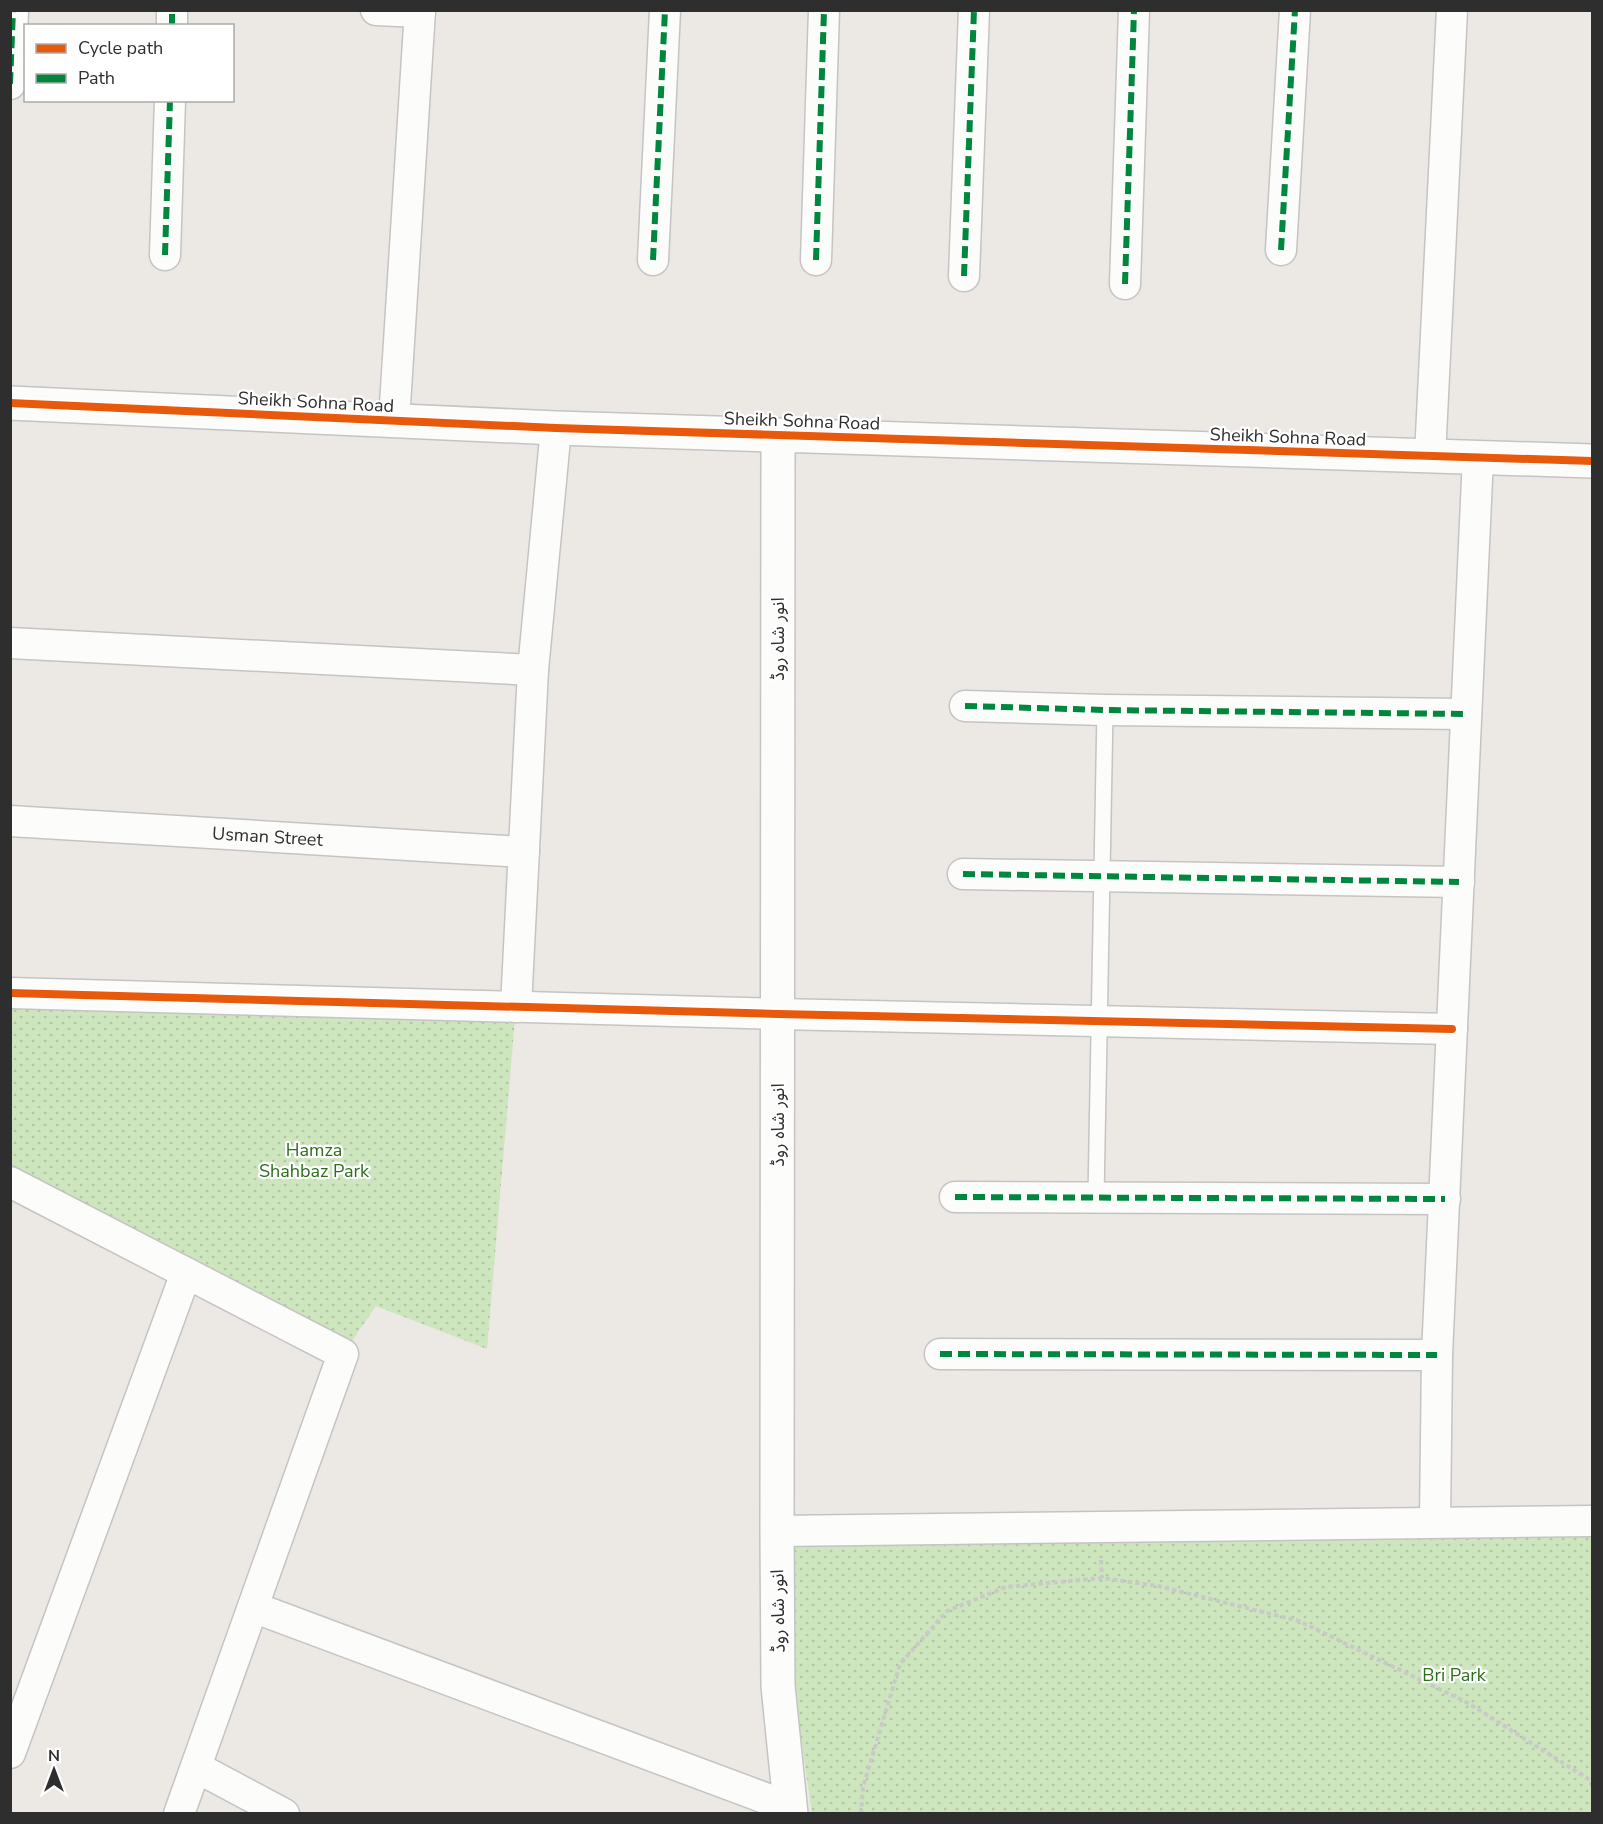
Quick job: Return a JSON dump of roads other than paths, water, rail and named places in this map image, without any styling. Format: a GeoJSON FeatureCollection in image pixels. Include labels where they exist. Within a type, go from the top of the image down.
{"type":"FeatureCollection","features":[{"type":"Feature","properties":{"kind":"street"},"geometry":{"type":"LineString","coordinates":[[10,84],[13,10]]}},
{"type":"Feature","properties":{"kind":"street"},"geometry":{"type":"LineString","coordinates":[[376,10],[420,11],[394,421]]}},
{"type":"Feature","properties":{"kind":"street"},"geometry":{"type":"LineString","coordinates":[[653,260],[665,10]]}},
{"type":"Feature","properties":{"kind":"street"},"geometry":{"type":"LineString","coordinates":[[816,260],[824,10]]}},
{"type":"Feature","properties":{"kind":"street"},"geometry":{"type":"LineString","coordinates":[[964,276],[974,10]]}},
{"type":"Feature","properties":{"kind":"street"},"geometry":{"type":"LineString","coordinates":[[1125,284],[1134,10]]}},
{"type":"Feature","properties":{"kind":"street"},"geometry":{"type":"LineString","coordinates":[[1281,250],[1295,10]]}},
{"type":"Feature","properties":{"kind":"street"},"geometry":{"type":"LineString","coordinates":[[1430,456],[1452,10]]}},
{"type":"Feature","properties":{"kind":"street"},"geometry":{"type":"LineString","coordinates":[[165,255],[170,102]]}},
{"type":"Feature","properties":{"kind":"street","name":"Sheikh Sohna Road"},"geometry":{"type":"LineString","coordinates":[[10,404],[778,436],[1593,461]]}},
{"type":"Feature","properties":{"kind":"street"},"geometry":{"type":"LineString","coordinates":[[516,1007],[532,670],[556,428]]}},
{"type":"Feature","properties":{"kind":"street","name":"انور شاہ روڈ"},"geometry":{"type":"LineString","coordinates":[[778,436],[778,1686],[790,1810]]}},
{"type":"Feature","properties":{"kind":"street"},"geometry":{"type":"LineString","coordinates":[[1435,1522],[1437,1355],[1478,458]]}},
{"type":"Feature","properties":{"kind":"street"},"geometry":{"type":"LineString","coordinates":[[10,643],[532,670]]}},
{"type":"Feature","properties":{"kind":"street"},"geometry":{"type":"LineString","coordinates":[[965,706],[1466,714]]}},
{"type":"Feature","properties":{"kind":"street","name":"Usman Street"},"geometry":{"type":"LineString","coordinates":[[10,821],[524,852]]}},
{"type":"Feature","properties":{"kind":"street"},"geometry":{"type":"LineString","coordinates":[[963,874],[1459,882]]}},
{"type":"Feature","properties":{"kind":"street"},"geometry":{"type":"LineString","coordinates":[[10,993],[778,1014],[1452,1029]]}},
{"type":"Feature","properties":{"kind":"street"},"geometry":{"type":"LineString","coordinates":[[10,1182],[343,1353],[179,1814]]}},
{"type":"Feature","properties":{"kind":"street"},"geometry":{"type":"LineString","coordinates":[[955,1197],[1445,1199]]}},
{"type":"Feature","properties":{"kind":"street"},"geometry":{"type":"LineString","coordinates":[[10,1753],[186,1273]]}},
{"type":"Feature","properties":{"kind":"street"},"geometry":{"type":"LineString","coordinates":[[940,1353],[1437,1355]]}},
{"type":"Feature","properties":{"kind":"street"},"geometry":{"type":"LineString","coordinates":[[777,1531],[1593,1521]]}},
{"type":"Feature","properties":{"kind":"street"},"geometry":{"type":"LineString","coordinates":[[253,1607],[790,1810]]}},
{"type":"Feature","properties":{"kind":"street"},"geometry":{"type":"LineString","coordinates":[[196,1767],[284,1814]]}},
{"type":"Feature","properties":{"kind":"lane"},"geometry":{"type":"LineString","coordinates":[[1096,1197],[1105,710]]}},
{"type":"Feature","properties":{"kind":"park label","name":"Hamza Shahbaz Park"},"geometry":{"type":"Point","coordinates":[314,1160]}},
{"type":"Feature","properties":{"kind":"park label","name":"Bri Park"},"geometry":{"type":"Point","coordinates":[1454,1675]}}]}
